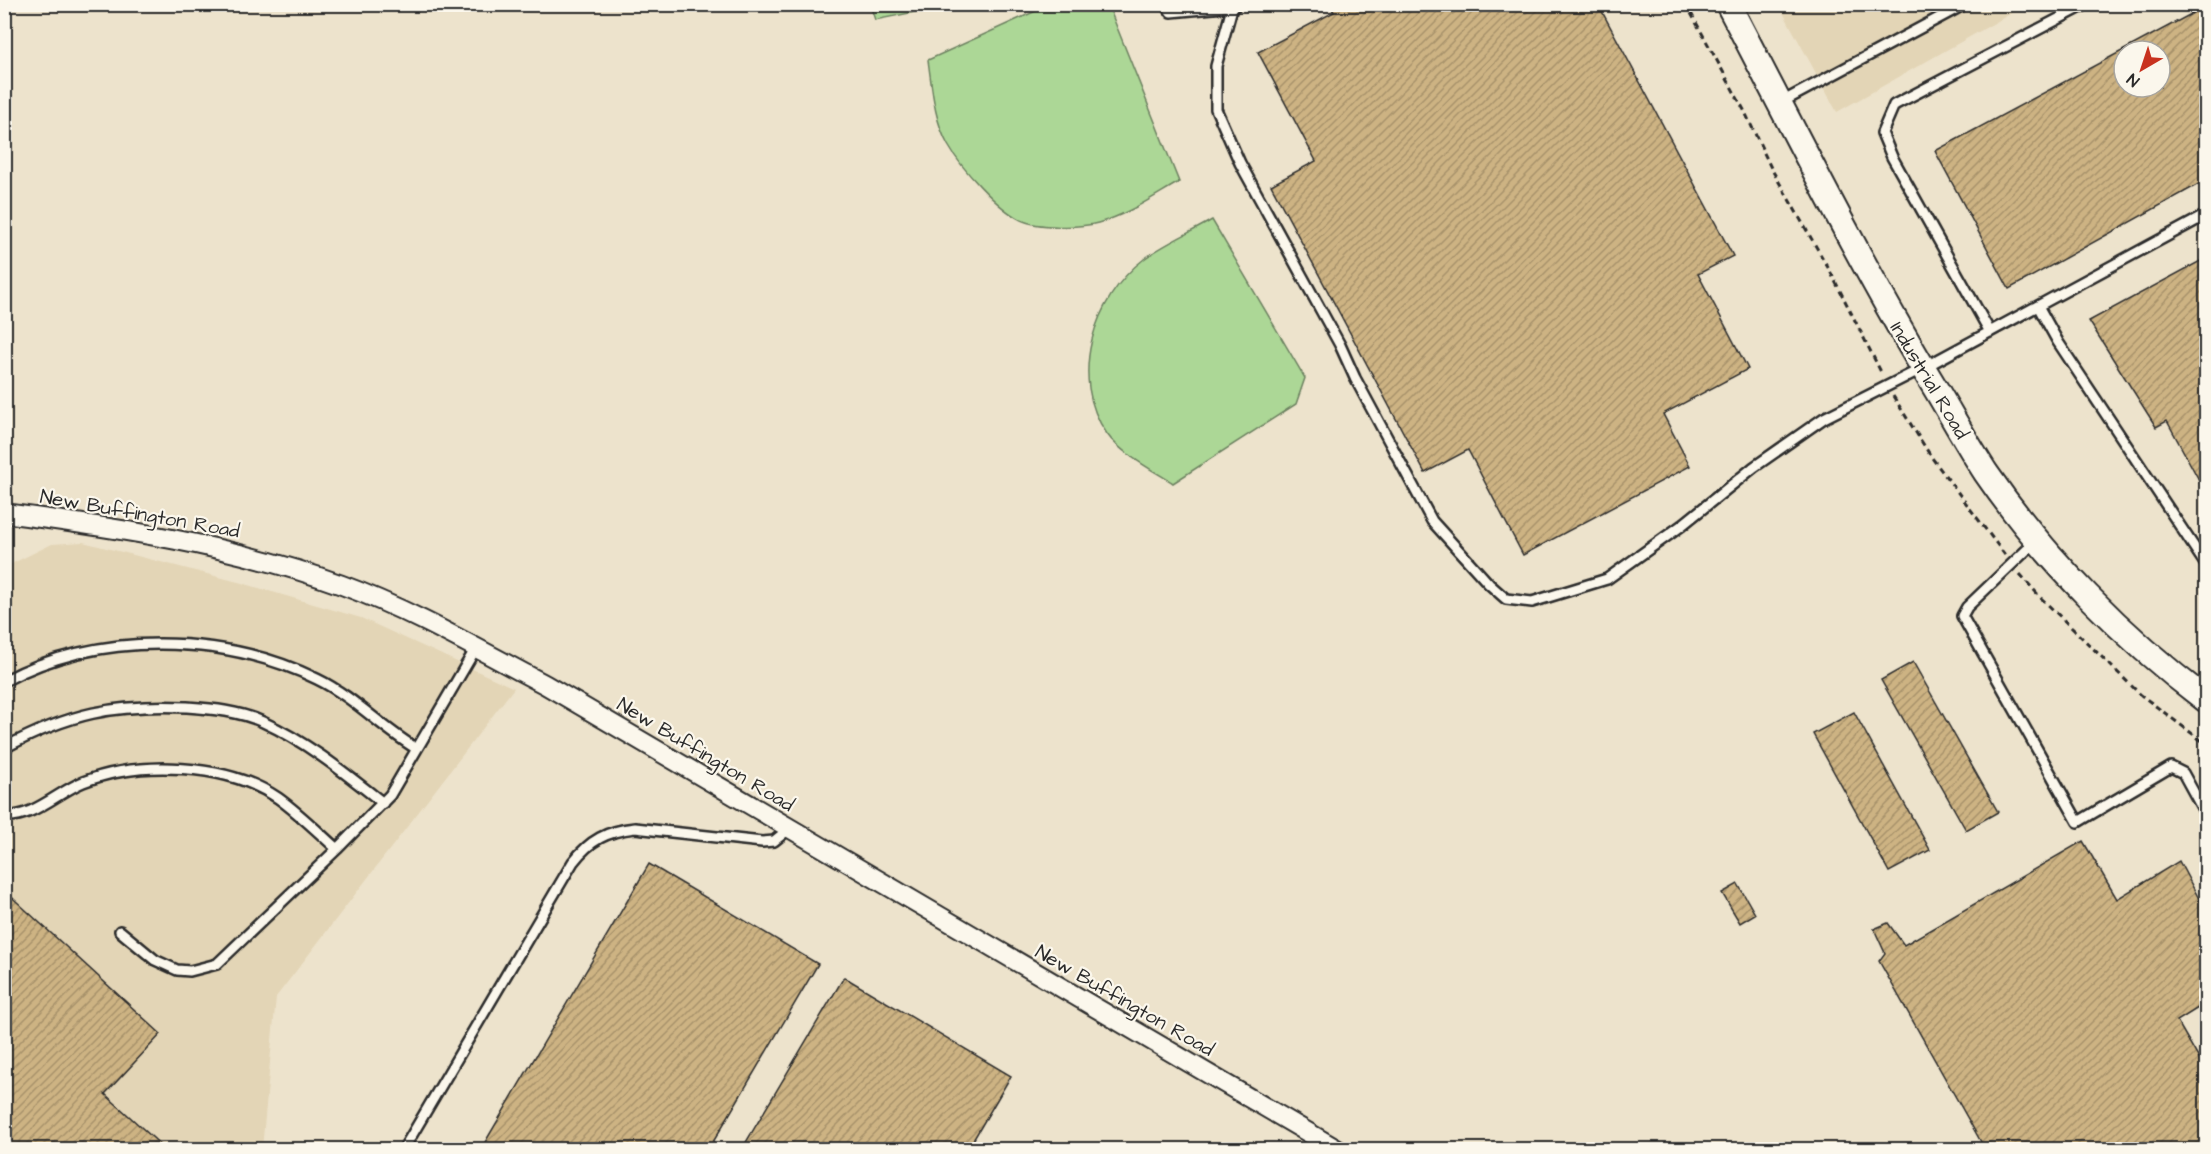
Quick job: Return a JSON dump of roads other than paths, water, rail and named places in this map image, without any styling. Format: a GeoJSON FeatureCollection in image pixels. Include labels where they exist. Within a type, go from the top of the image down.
{"type":"FeatureCollection","features":[{"type":"Feature","properties":{"kind":"main road","name":"Industrial Road"},"geometry":{"type":"LineString","coordinates":[[1728,4],[1897,326],[1987,473],[2038,539],[2083,590],[2140,644],[2206,700]]}},
{"type":"Feature","properties":{"kind":"street","name":"New Buffington Road"},"geometry":{"type":"LineString","coordinates":[[4,513],[127,530],[251,556],[343,585],[429,623],[546,685],[1338,1149]]}},
{"type":"Feature","properties":{"kind":"lane"},"geometry":{"type":"LineString","coordinates":[[1166,4],[1171,12],[1235,6],[1216,66],[1216,110],[1240,163],[1340,345],[1355,378],[1432,521],[1489,584],[1506,599],[1532,602],[1607,579],[1681,526],[1754,467],[1824,418],[1923,368],[2206,215]]}},
{"type":"Feature","properties":{"kind":"lane"},"geometry":{"type":"LineString","coordinates":[[1780,104],[1965,4]]}},
{"type":"Feature","properties":{"kind":"lane"},"geometry":{"type":"LineString","coordinates":[[1990,332],[1892,157],[1882,133],[1894,105],[2087,4]]}},
{"type":"Feature","properties":{"kind":"lane"},"geometry":{"type":"LineString","coordinates":[[2038,306],[2058,342],[2206,565]]}},
{"type":"Feature","properties":{"kind":"lane"},"geometry":{"type":"LineString","coordinates":[[2038,539],[1967,607],[1962,616],[2078,822],[2171,767],[2183,772],[2206,815]]}},
{"type":"Feature","properties":{"kind":"lane"},"geometry":{"type":"LineString","coordinates":[[4,681],[47,663],[122,647],[162,644],[207,647],[282,664],[318,679],[352,699],[396,736],[417,749]]}},
{"type":"Feature","properties":{"kind":"lane"},"geometry":{"type":"LineString","coordinates":[[120,931],[155,960],[177,970],[190,971],[217,964],[383,803],[476,648]]}},
{"type":"Feature","properties":{"kind":"lane"},"geometry":{"type":"LineString","coordinates":[[4,748],[44,727],[97,710],[141,705],[219,709],[260,721],[301,741],[383,803]]}},
{"type":"Feature","properties":{"kind":"lane"},"geometry":{"type":"LineString","coordinates":[[4,816],[20,816],[82,782],[112,774],[145,769],[206,771],[244,782],[276,797],[337,849]]}},
{"type":"Feature","properties":{"kind":"lane"},"geometry":{"type":"LineString","coordinates":[[403,1149],[585,846],[614,830],[635,828],[762,842],[774,841],[789,829]]}}]}
